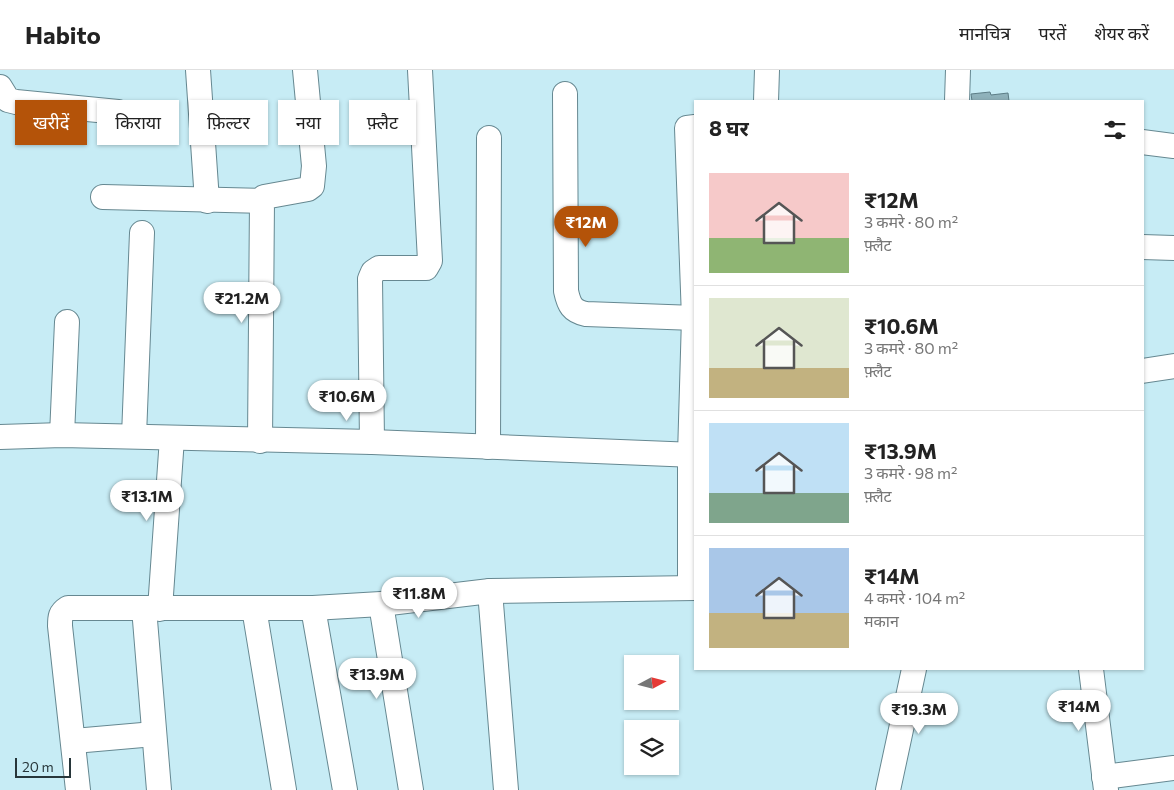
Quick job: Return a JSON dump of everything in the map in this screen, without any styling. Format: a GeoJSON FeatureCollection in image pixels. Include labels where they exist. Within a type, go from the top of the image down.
{"type":"FeatureCollection","features":[{"type":"Feature","properties":{"kind":"street"},"geometry":{"type":"LineString","coordinates":[[198,70],[207,201]]}},
{"type":"Feature","properties":{"kind":"street"},"geometry":{"type":"LineString","coordinates":[[260,441],[262,201],[264,197],[308,189],[312,186],[314,166],[304,70]]}},
{"type":"Feature","properties":{"kind":"street"},"geometry":{"type":"LineString","coordinates":[[372,442],[370,278],[372,272],[379,268],[426,268],[430,261],[420,70]]}},
{"type":"Feature","properties":{"kind":"street"},"geometry":{"type":"LineString","coordinates":[[766,100],[767,70]]}},
{"type":"Feature","properties":{"kind":"street"},"geometry":{"type":"LineString","coordinates":[[958,70],[958,100]]}},
{"type":"Feature","properties":{"kind":"street"},"geometry":{"type":"LineString","coordinates":[[0,87],[8,100],[16,102],[97,110]]}},
{"type":"Feature","properties":{"kind":"street"},"geometry":{"type":"LineString","coordinates":[[565,94],[566,291],[571,307],[576,312],[586,314],[694,318]]}},
{"type":"Feature","properties":{"kind":"street"},"geometry":{"type":"LineString","coordinates":[[78,790],[60,626],[62,612],[77,607],[152,609],[313,608],[381,604],[490,591],[693,588],[694,318],[687,128],[694,127]]}},
{"type":"Feature","properties":{"kind":"street"},"geometry":{"type":"LineString","coordinates":[[488,138],[488,447]]}},
{"type":"Feature","properties":{"kind":"street"},"geometry":{"type":"LineString","coordinates":[[1144,142],[1174,146]]}},
{"type":"Feature","properties":{"kind":"street"},"geometry":{"type":"LineString","coordinates":[[103,197],[262,201]]}},
{"type":"Feature","properties":{"kind":"street"},"geometry":{"type":"LineString","coordinates":[[134,436],[142,233]]}},
{"type":"Feature","properties":{"kind":"street"},"geometry":{"type":"LineString","coordinates":[[1144,247],[1174,248]]}},
{"type":"Feature","properties":{"kind":"street"},"geometry":{"type":"LineString","coordinates":[[62,435],[66,322]]}},
{"type":"Feature","properties":{"kind":"street"},"geometry":{"type":"LineString","coordinates":[[1144,371],[1174,366]]}},
{"type":"Feature","properties":{"kind":"street"},"geometry":{"type":"LineString","coordinates":[[0,436],[134,436],[260,441],[372,442],[692,455]]}},
{"type":"Feature","properties":{"kind":"street"},"geometry":{"type":"LineString","coordinates":[[159,790],[154,734],[152,609],[172,438]]}},
{"type":"Feature","properties":{"kind":"street"},"geometry":{"type":"LineString","coordinates":[[490,591],[506,790]]}},
{"type":"Feature","properties":{"kind":"street"},"geometry":{"type":"LineString","coordinates":[[381,604],[411,790]]}},
{"type":"Feature","properties":{"kind":"street"},"geometry":{"type":"LineString","coordinates":[[254,608],[284,790]]}},
{"type":"Feature","properties":{"kind":"street"},"geometry":{"type":"LineString","coordinates":[[313,608],[344,790]]}},
{"type":"Feature","properties":{"kind":"street"},"geometry":{"type":"LineString","coordinates":[[889,790],[914,670]]}},
{"type":"Feature","properties":{"kind":"street"},"geometry":{"type":"LineString","coordinates":[[1091,670],[1105,783],[1174,768]]}},
{"type":"Feature","properties":{"kind":"street"},"geometry":{"type":"LineString","coordinates":[[74,741],[154,734]]}},
{"type":"Feature","properties":{"kind":"building"},"geometry":{"type":"Polygon","coordinates":[[[990,92],[991,95],[1008,93],[1009,100],[972,100],[971,94],[990,92]]]}}]}
